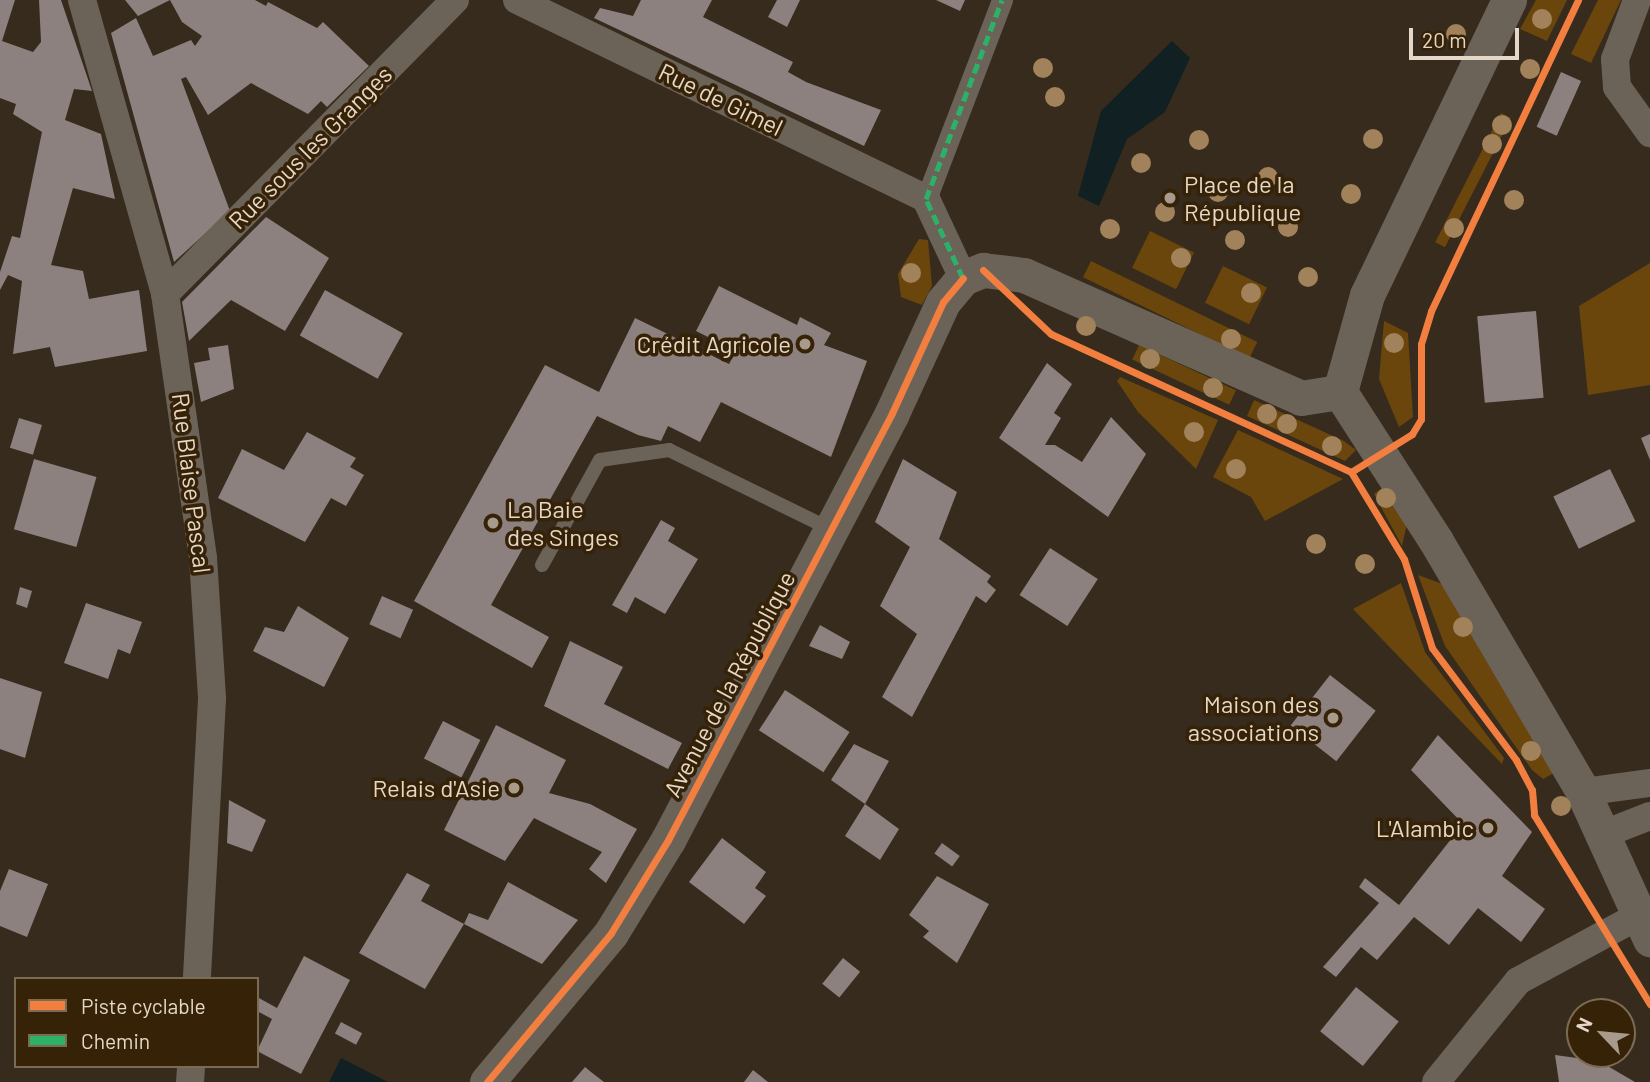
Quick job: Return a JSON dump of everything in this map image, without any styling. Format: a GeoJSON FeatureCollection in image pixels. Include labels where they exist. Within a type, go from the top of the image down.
{"type":"FeatureCollection","features":[{"type":"Feature","properties":{"kind":"street","name":"Rue Blaise Pascal"},"geometry":{"type":"LineString","coordinates":[[82,0],[165,294],[203,558],[212,699],[197,977]]}},
{"type":"Feature","properties":{"kind":"street","name":"Rue sous les Granges"},"geometry":{"type":"LineString","coordinates":[[165,294],[455,0]]}},
{"type":"Feature","properties":{"kind":"street","name":"Rue de Gimel"},"geometry":{"type":"LineString","coordinates":[[517,0],[926,199]]}},
{"type":"Feature","properties":{"kind":"street"},"geometry":{"type":"LineString","coordinates":[[1002,0],[926,199],[963,278],[983,270],[1024,275],[1301,398],[1340,392]]}},
{"type":"Feature","properties":{"kind":"street"},"geometry":{"type":"LineString","coordinates":[[1437,1082],[1518,981],[1644,928],[1583,792],[1436,541],[1340,392],[1370,287],[1509,0]]}},
{"type":"Feature","properties":{"kind":"street"},"geometry":{"type":"LineString","coordinates":[[1637,0],[1615,59],[1617,88],[1650,133]]}},
{"type":"Feature","properties":{"kind":"street","name":"Avenue de la République"},"geometry":{"type":"LineString","coordinates":[[487,1082],[611,933],[668,840],[831,530],[943,302],[963,278]]}},
{"type":"Feature","properties":{"kind":"street"},"geometry":{"type":"LineString","coordinates":[[1583,792],[1650,783]]}},
{"type":"Feature","properties":{"kind":"street"},"geometry":{"type":"LineString","coordinates":[[1604,835],[1650,816]]}},
{"type":"Feature","properties":{"kind":"lane"},"geometry":{"type":"LineString","coordinates":[[542,565],[600,460],[669,450],[831,530]]}},
{"type":"Feature","properties":{"kind":"shaded area"},"geometry":{"type":"Polygon","coordinates":[[[1536,0],[1567,0],[1547,41],[1520,29],[1536,0]]]}},
{"type":"Feature","properties":{"kind":"shaded area"},"geometry":{"type":"Polygon","coordinates":[[[1598,0],[1621,0],[1591,63],[1571,54],[1598,0]]]}},
{"type":"Feature","properties":{"kind":"shaded area"},"geometry":{"type":"Polygon","coordinates":[[[1172,41],[1190,58],[1165,112],[1127,139],[1099,206],[1078,196],[1101,111],[1172,41]]]}},
{"type":"Feature","properties":{"kind":"shaded area"},"geometry":{"type":"Polygon","coordinates":[[[1501,113],[1511,118],[1445,247],[1435,242],[1501,113]]]}},
{"type":"Feature","properties":{"kind":"shaded area"},"geometry":{"type":"Polygon","coordinates":[[[1150,231],[1194,252],[1176,289],[1132,268],[1150,231]]]}},
{"type":"Feature","properties":{"kind":"shaded area"},"geometry":{"type":"Polygon","coordinates":[[[919,239],[928,240],[932,286],[922,305],[901,297],[898,274],[919,239]]]}},
{"type":"Feature","properties":{"kind":"shaded area"},"geometry":{"type":"Polygon","coordinates":[[[1091,261],[1257,342],[1249,358],[1083,277],[1091,261]]]}},
{"type":"Feature","properties":{"kind":"shaded area"},"geometry":{"type":"Polygon","coordinates":[[[1650,263],[1650,385],[1588,395],[1579,306],[1650,263]]]}},
{"type":"Feature","properties":{"kind":"shaded area"},"geometry":{"type":"Polygon","coordinates":[[[1223,266],[1267,287],[1249,324],[1205,303],[1223,266]]]}},
{"type":"Feature","properties":{"kind":"shaded area"},"geometry":{"type":"Polygon","coordinates":[[[1384,321],[1408,333],[1413,417],[1399,427],[1379,379],[1384,321]]]}},
{"type":"Feature","properties":{"kind":"shaded area"},"geometry":{"type":"Polygon","coordinates":[[[1139,345],[1236,390],[1229,405],[1132,360],[1139,345]]]}},
{"type":"Feature","properties":{"kind":"shaded area"},"geometry":{"type":"Polygon","coordinates":[[[1120,377],[1218,420],[1196,469],[1138,412],[1117,381],[1120,377]]]}},
{"type":"Feature","properties":{"kind":"shaded area"},"geometry":{"type":"Polygon","coordinates":[[[1254,400],[1344,441],[1356,450],[1345,461],[1247,416],[1254,400]]]}},
{"type":"Feature","properties":{"kind":"shaded area"},"geometry":{"type":"Polygon","coordinates":[[[1238,430],[1343,479],[1265,521],[1251,497],[1213,477],[1238,430]]]}},
{"type":"Feature","properties":{"kind":"shaded area"},"geometry":{"type":"Polygon","coordinates":[[[1387,484],[1407,524],[1402,546],[1374,494],[1387,484]]]}},
{"type":"Feature","properties":{"kind":"shaded area"},"geometry":{"type":"Polygon","coordinates":[[[1418,575],[1448,586],[1554,773],[1543,779],[1532,770],[1445,646],[1418,575]]]}},
{"type":"Feature","properties":{"kind":"shaded area"},"geometry":{"type":"Polygon","coordinates":[[[1401,583],[1425,652],[1504,758],[1502,764],[1353,609],[1401,583]]]}},
{"type":"Feature","properties":{"kind":"shaded area"},"geometry":{"type":"Polygon","coordinates":[[[341,1058],[388,1082],[329,1082],[341,1058]]]}},
{"type":"Feature","properties":{"kind":"building"},"geometry":{"type":"Polygon","coordinates":[[[0,0],[15,0],[2,41],[33,52],[41,42],[39,0],[61,0],[92,91],[74,89],[65,120],[101,134],[115,199],[73,188],[51,265],[83,271],[89,299],[139,290],[147,351],[55,367],[50,347],[13,354],[22,281],[8,275],[0,290],[0,272],[12,236],[20,238],[42,132],[13,114],[16,104],[0,98],[0,0]]]}},
{"type":"Feature","properties":{"kind":"building"},"geometry":{"type":"Polygon","coordinates":[[[125,0],[170,0],[138,16],[125,0]]]}},
{"type":"Feature","properties":{"kind":"building"},"geometry":{"type":"Polygon","coordinates":[[[170,0],[255,0],[266,6],[268,2],[317,28],[323,22],[369,66],[327,107],[321,101],[308,114],[251,83],[208,115],[186,77],[181,79],[230,211],[174,262],[111,33],[136,18],[153,56],[191,40],[195,46],[202,36],[182,22],[170,0]]]}},
{"type":"Feature","properties":{"kind":"building"},"geometry":{"type":"Polygon","coordinates":[[[641,0],[712,0],[703,17],[793,62],[788,72],[806,82],[881,110],[864,146],[594,18],[600,8],[633,16],[641,0]]]}},
{"type":"Feature","properties":{"kind":"building"},"geometry":{"type":"Polygon","coordinates":[[[777,0],[800,0],[787,27],[768,17],[777,0]]]}},
{"type":"Feature","properties":{"kind":"building"},"geometry":{"type":"Polygon","coordinates":[[[936,0],[965,0],[960,11],[936,0]]]}},
{"type":"Feature","properties":{"kind":"building"},"geometry":{"type":"Polygon","coordinates":[[[1561,72],[1581,81],[1557,136],[1537,127],[1561,72]]]}},
{"type":"Feature","properties":{"kind":"building"},"geometry":{"type":"Polygon","coordinates":[[[266,217],[329,258],[285,331],[231,300],[189,341],[182,302],[266,217]]]}},
{"type":"Feature","properties":{"kind":"building"},"geometry":{"type":"Polygon","coordinates":[[[719,286],[797,325],[800,317],[831,333],[824,345],[867,361],[831,457],[721,402],[700,442],[668,426],[661,441],[638,435],[597,416],[491,605],[549,637],[532,668],[414,601],[545,365],[599,392],[635,318],[729,364],[736,351],[696,331],[719,286]]]}},
{"type":"Feature","properties":{"kind":"building"},"geometry":{"type":"Polygon","coordinates":[[[325,290],[403,333],[378,379],[300,335],[325,290]]]}},
{"type":"Feature","properties":{"kind":"building"},"geometry":{"type":"Polygon","coordinates":[[[1536,311],[1544,398],[1485,403],[1477,316],[1536,311]]]}},
{"type":"Feature","properties":{"kind":"building"},"geometry":{"type":"Polygon","coordinates":[[[228,345],[234,389],[201,402],[194,363],[210,360],[208,348],[228,345]]]}},
{"type":"Feature","properties":{"kind":"building"},"geometry":{"type":"Polygon","coordinates":[[[1047,363],[1072,384],[1054,413],[1061,418],[1045,445],[1055,445],[1082,462],[1111,417],[1146,454],[1108,517],[999,438],[1047,363]]]}},
{"type":"Feature","properties":{"kind":"building"},"geometry":{"type":"Polygon","coordinates":[[[19,418],[42,425],[33,455],[10,448],[19,418]]]}},
{"type":"Feature","properties":{"kind":"building"},"geometry":{"type":"Polygon","coordinates":[[[307,432],[356,458],[350,467],[364,475],[346,506],[331,498],[305,542],[218,498],[242,449],[284,470],[307,432]]]}},
{"type":"Feature","properties":{"kind":"building"},"geometry":{"type":"Polygon","coordinates":[[[1650,434],[1650,460],[1641,438],[1650,434]]]}},
{"type":"Feature","properties":{"kind":"building"},"geometry":{"type":"Polygon","coordinates":[[[34,459],[96,477],[76,547],[14,529],[34,459]]]}},
{"type":"Feature","properties":{"kind":"building"},"geometry":{"type":"Polygon","coordinates":[[[903,459],[957,492],[939,539],[991,576],[987,582],[996,590],[986,603],[976,596],[912,717],[882,697],[917,634],[880,606],[910,547],[875,522],[903,459]]]}},
{"type":"Feature","properties":{"kind":"building"},"geometry":{"type":"Polygon","coordinates":[[[1610,469],[1635,521],[1579,549],[1553,497],[1610,469]]]}},
{"type":"Feature","properties":{"kind":"building"},"geometry":{"type":"Polygon","coordinates":[[[661,520],[675,528],[668,541],[698,559],[665,614],[635,597],[627,613],[612,605],[661,520]]]}},
{"type":"Feature","properties":{"kind":"building"},"geometry":{"type":"Polygon","coordinates":[[[1050,548],[1098,579],[1067,626],[1020,595],[1050,548]]]}},
{"type":"Feature","properties":{"kind":"building"},"geometry":{"type":"Polygon","coordinates":[[[20,587],[32,591],[27,608],[16,604],[20,587]]]}},
{"type":"Feature","properties":{"kind":"building"},"geometry":{"type":"Polygon","coordinates":[[[382,596],[413,610],[400,638],[369,624],[382,596]]]}},
{"type":"Feature","properties":{"kind":"building"},"geometry":{"type":"Polygon","coordinates":[[[86,603],[142,622],[130,654],[118,649],[108,679],[64,663],[86,603]]]}},
{"type":"Feature","properties":{"kind":"building"},"geometry":{"type":"Polygon","coordinates":[[[298,606],[349,638],[324,687],[253,651],[265,627],[284,632],[298,606]]]}},
{"type":"Feature","properties":{"kind":"building"},"geometry":{"type":"Polygon","coordinates":[[[820,625],[850,642],[842,659],[809,646],[820,625]]]}},
{"type":"Feature","properties":{"kind":"building"},"geometry":{"type":"Polygon","coordinates":[[[570,641],[623,667],[604,704],[682,743],[668,769],[544,706],[570,641]]]}},
{"type":"Feature","properties":{"kind":"building","name":"Maison des associations"},"geometry":{"type":"Polygon","coordinates":[[[1330,675],[1376,711],[1336,761],[1291,725],[1330,675]]]}},
{"type":"Feature","properties":{"kind":"building"},"geometry":{"type":"Polygon","coordinates":[[[0,678],[42,692],[25,758],[0,749],[0,678]]]}},
{"type":"Feature","properties":{"kind":"building"},"geometry":{"type":"Polygon","coordinates":[[[785,690],[850,732],[823,772],[759,730],[785,690]]]}},
{"type":"Feature","properties":{"kind":"building"},"geometry":{"type":"Polygon","coordinates":[[[443,721],[480,740],[461,777],[424,758],[443,721]]]}},
{"type":"Feature","properties":{"kind":"building","name":"Relais d'Asie"},"geometry":{"type":"Polygon","coordinates":[[[496,725],[566,760],[549,793],[590,804],[637,829],[606,883],[589,869],[602,852],[534,818],[505,861],[444,830],[496,725]]]}},
{"type":"Feature","properties":{"kind":"building"},"geometry":{"type":"Polygon","coordinates":[[[1438,735],[1532,832],[1502,876],[1545,909],[1521,942],[1478,908],[1449,945],[1414,917],[1377,960],[1361,947],[1336,977],[1323,967],[1379,903],[1359,887],[1365,878],[1399,905],[1463,824],[1411,770],[1438,735]]]}},
{"type":"Feature","properties":{"kind":"building"},"geometry":{"type":"Polygon","coordinates":[[[854,744],[889,761],[865,804],[831,780],[854,744]]]}},
{"type":"Feature","properties":{"kind":"building"},"geometry":{"type":"Polygon","coordinates":[[[229,800],[266,820],[252,852],[227,843],[229,800]]]}},
{"type":"Feature","properties":{"kind":"building"},"geometry":{"type":"Polygon","coordinates":[[[865,804],[899,829],[880,860],[845,836],[865,804]]]}},
{"type":"Feature","properties":{"kind":"building"},"geometry":{"type":"Polygon","coordinates":[[[722,838],[766,872],[755,888],[766,896],[744,924],[689,882],[722,838]]]}},
{"type":"Feature","properties":{"kind":"building"},"geometry":{"type":"Polygon","coordinates":[[[942,843],[960,856],[952,866],[934,854],[942,843]]]}},
{"type":"Feature","properties":{"kind":"building"},"geometry":{"type":"Polygon","coordinates":[[[9,869],[48,884],[27,937],[0,926],[0,891],[9,869]]]}},
{"type":"Feature","properties":{"kind":"building"},"geometry":{"type":"Polygon","coordinates":[[[407,873],[430,885],[421,901],[464,924],[425,989],[359,953],[407,873]]]}},
{"type":"Feature","properties":{"kind":"building"},"geometry":{"type":"Polygon","coordinates":[[[937,876],[989,904],[957,963],[923,937],[929,931],[909,915],[937,876]]]}},
{"type":"Feature","properties":{"kind":"building"},"geometry":{"type":"Polygon","coordinates":[[[508,882],[578,920],[542,964],[464,924],[469,913],[488,920],[508,882]]]}},
{"type":"Feature","properties":{"kind":"building"},"geometry":{"type":"Polygon","coordinates":[[[304,956],[350,980],[301,1074],[259,1052],[272,1019],[259,1012],[259,998],[277,1008],[304,956]]]}},
{"type":"Feature","properties":{"kind":"building"},"geometry":{"type":"Polygon","coordinates":[[[843,958],[860,972],[839,997],[822,984],[843,958]]]}},
{"type":"Feature","properties":{"kind":"building"},"geometry":{"type":"Polygon","coordinates":[[[1356,987],[1399,1022],[1363,1066],[1320,1031],[1356,987]]]}},
{"type":"Feature","properties":{"kind":"building"},"geometry":{"type":"Polygon","coordinates":[[[341,1022],[362,1033],[356,1045],[335,1033],[341,1022]]]}},
{"type":"Feature","properties":{"kind":"building"},"geometry":{"type":"Polygon","coordinates":[[[1555,1055],[1566,1056],[1566,1068],[1611,1068],[1635,1082],[1559,1082],[1555,1055]]]}},
{"type":"Feature","properties":{"kind":"building"},"geometry":{"type":"Polygon","coordinates":[[[585,1067],[591,1072],[604,1082],[572,1082],[585,1067]]]}},
{"type":"Feature","properties":{"kind":"building"},"geometry":{"type":"Polygon","coordinates":[[[753,1070],[768,1082],[744,1082],[753,1070]]]}},
{"type":"Feature","properties":{"kind":"marked path"},"geometry":{"type":"LineString","coordinates":[[963,278],[926,199],[1002,0]]}},
{"type":"Feature","properties":{"kind":"cycle path"},"geometry":{"type":"LineString","coordinates":[[1351,472],[1412,434],[1421,419],[1421,344],[1431,311],[1578,0]]}},
{"type":"Feature","properties":{"kind":"cycle path"},"geometry":{"type":"LineString","coordinates":[[983,270],[1051,334],[1351,472],[1404,559],[1432,648],[1516,760],[1532,790],[1534,815],[1650,1004]]}},
{"type":"Feature","properties":{"kind":"cycle path"},"geometry":{"type":"LineString","coordinates":[[487,1082],[611,933],[668,840],[892,413],[943,302],[963,278]]}},
{"type":"Feature","properties":{"kind":"place","name":"Place de la République"},"geometry":{"type":"Point","coordinates":[1170,198]}},
{"type":"Feature","properties":{"kind":"place","name":"Crédit Agricole"},"geometry":{"type":"Point","coordinates":[805,344]}},
{"type":"Feature","properties":{"kind":"place","name":"La Baie des Singes"},"geometry":{"type":"Point","coordinates":[493,523]}},
{"type":"Feature","properties":{"kind":"place","name":"Maison des associations"},"geometry":{"type":"Point","coordinates":[1333,718]}},
{"type":"Feature","properties":{"kind":"place","name":"Relais d'Asie"},"geometry":{"type":"Point","coordinates":[514,788]}},
{"type":"Feature","properties":{"kind":"place","name":"L'Alambic"},"geometry":{"type":"Point","coordinates":[1488,828]}}]}
